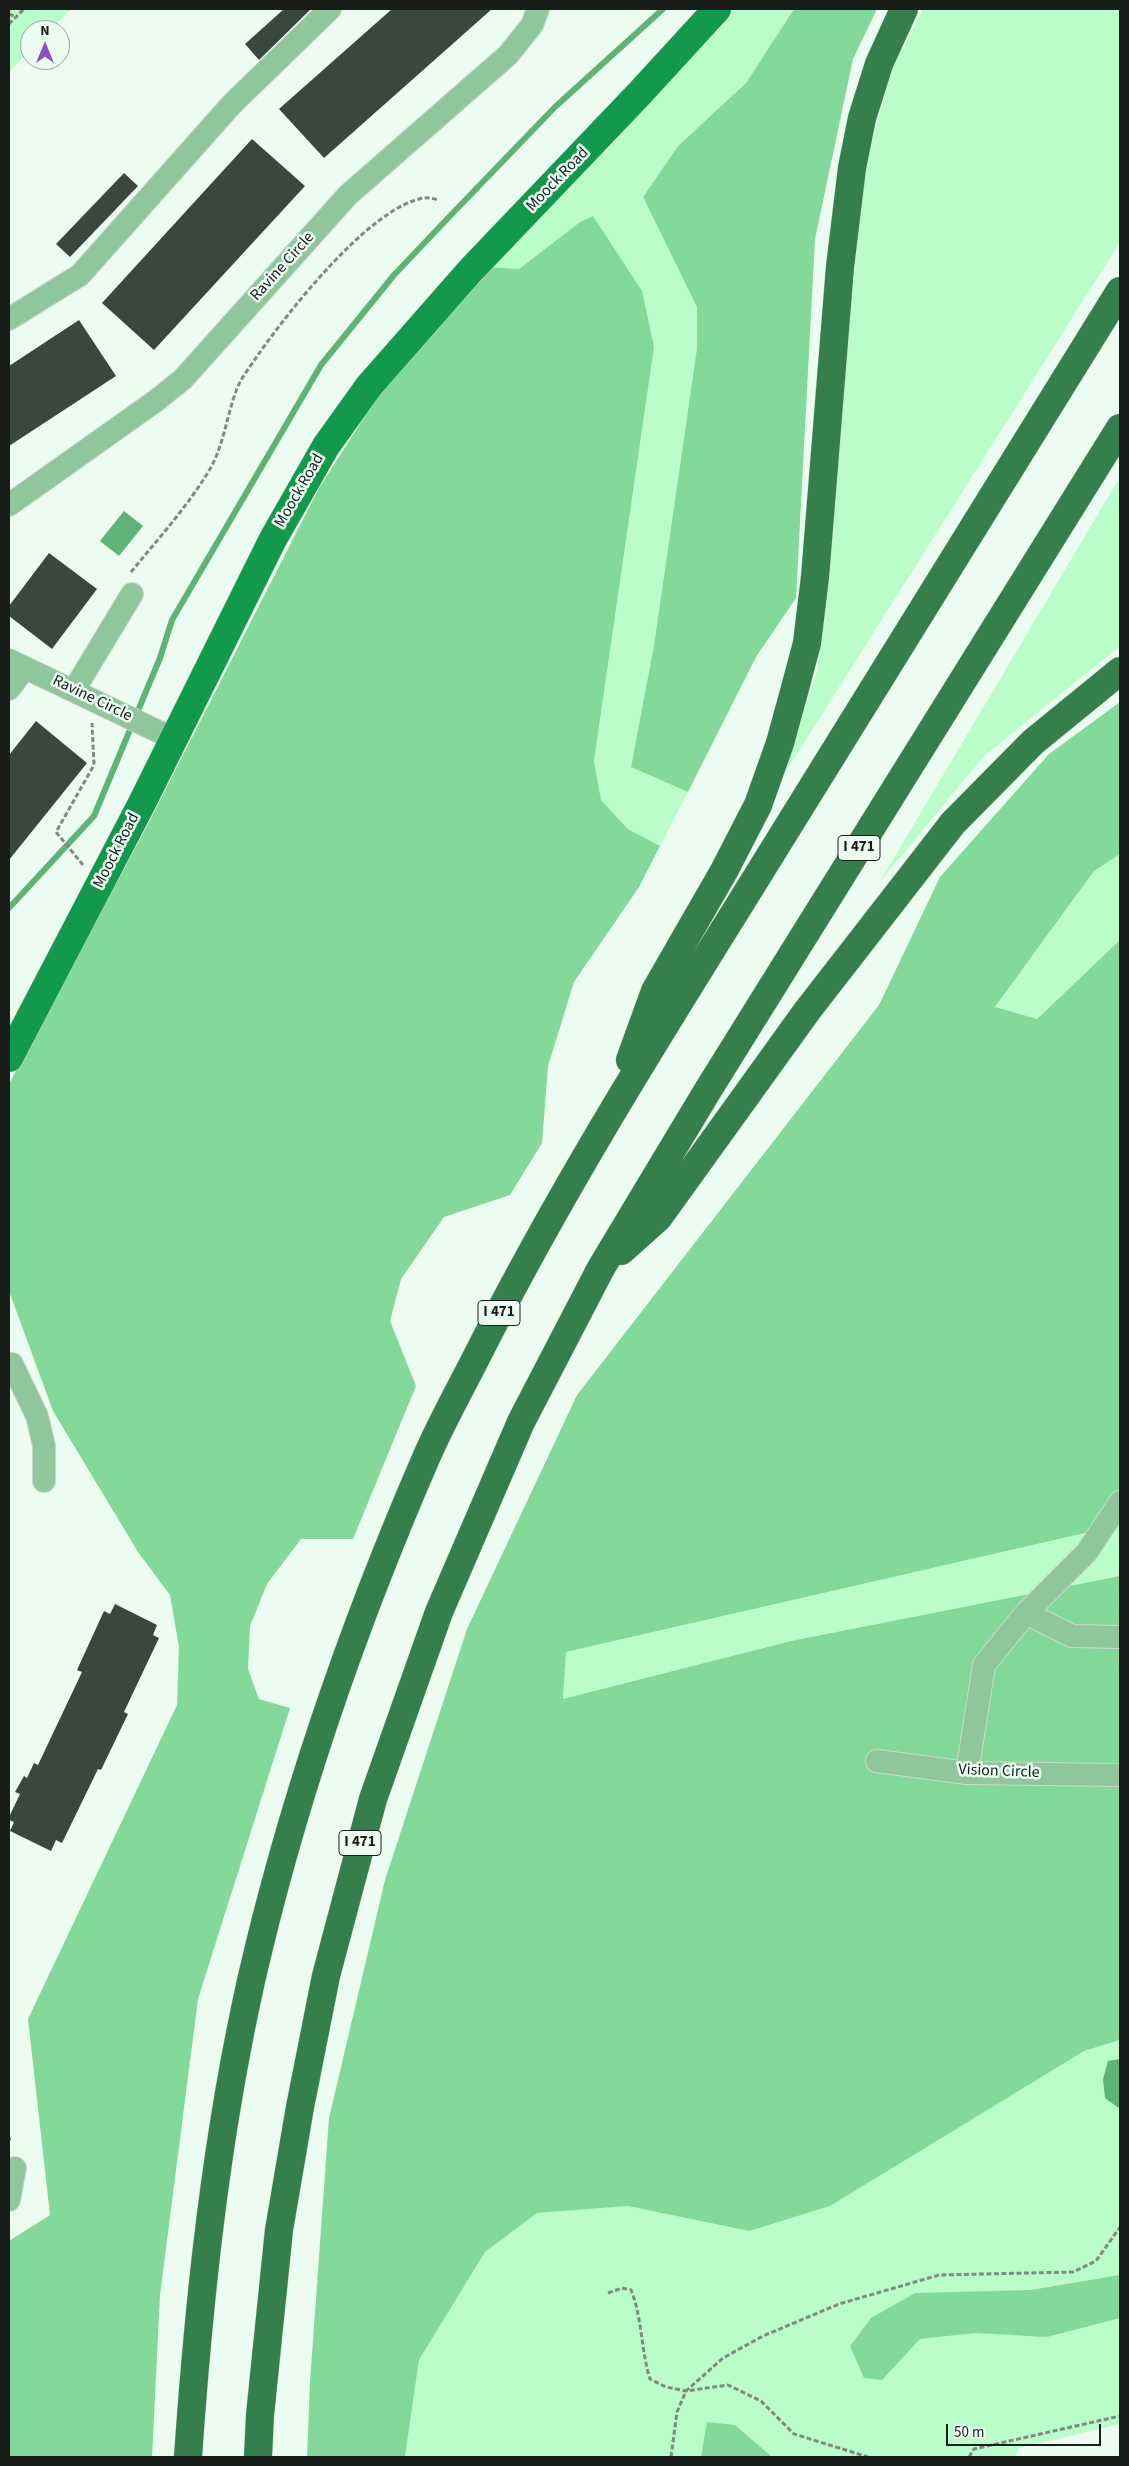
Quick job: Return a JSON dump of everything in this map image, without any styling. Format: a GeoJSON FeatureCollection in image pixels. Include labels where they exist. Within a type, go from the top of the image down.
{"type":"FeatureCollection","features":[{"type":"Feature","properties":{"kind":"highway"},"geometry":{"type":"LineString","coordinates":[[610,1116],[655,991],[724,870],[758,805],[780,743],[794,692],[807,643],[815,577],[839,276],[852,168],[862,118],[879,64],[904,9]]}},
{"type":"Feature","properties":{"kind":"highway","name":"I 471"},"geometry":{"type":"LineString","coordinates":[[188,2457],[194,2359],[207,2238],[234,2070],[250,1985],[275,1883],[316,1744],[379,1572],[429,1452],[527,1259],[610,1116],[1120,291]]}},
{"type":"Feature","properties":{"kind":"highway","name":"I 471"},"geometry":{"type":"LineString","coordinates":[[258,2457],[267,2342],[280,2221],[324,1986],[357,1854],[390,1748],[439,1612],[521,1422],[601,1268],[708,1090],[1120,428]]}},
{"type":"Feature","properties":{"kind":"highway"},"geometry":{"type":"LineString","coordinates":[[601,1268],[658,1218],[807,1012],[953,822],[1033,742],[1120,670]]}},
{"type":"Feature","properties":{"kind":"main road","name":"Moock Road"},"geometry":{"type":"LineString","coordinates":[[9,1058],[163,733],[326,446],[369,386],[470,271],[640,94],[717,9]]}},
{"type":"Feature","properties":{"kind":"street"},"geometry":{"type":"LineString","coordinates":[[9,319],[80,276],[232,104],[330,9]]}},
{"type":"Feature","properties":{"kind":"street","name":"Ravine Circle"},"geometry":{"type":"LineString","coordinates":[[9,505],[157,400],[183,379],[348,195],[508,56],[532,25],[538,9]]}},
{"type":"Feature","properties":{"kind":"street"},"geometry":{"type":"LineString","coordinates":[[74,690],[132,594]]}},
{"type":"Feature","properties":{"kind":"street"},"geometry":{"type":"LineString","coordinates":[[9,689],[17,664]]}},
{"type":"Feature","properties":{"kind":"street","name":"Ravine Circle"},"geometry":{"type":"LineString","coordinates":[[17,664],[74,690],[98,712],[163,733]]}},
{"type":"Feature","properties":{"kind":"street"},"geometry":{"type":"LineString","coordinates":[[12,1364],[37,1416],[44,1446],[44,1481]]}},
{"type":"Feature","properties":{"kind":"street"},"geometry":{"type":"LineString","coordinates":[[966,1773],[984,1665],[1026,1613],[1087,1552],[1120,1502]]}},
{"type":"Feature","properties":{"kind":"street"},"geometry":{"type":"LineString","coordinates":[[1026,1613],[1072,1636],[1120,1637]]}},
{"type":"Feature","properties":{"kind":"street","name":"Vision Circle"},"geometry":{"type":"LineString","coordinates":[[877,1761],[966,1773],[1120,1775]]}},
{"type":"Feature","properties":{"kind":"street"},"geometry":{"type":"LineString","coordinates":[[9,2200],[15,2168]]}},
{"type":"Feature","properties":{"kind":"path"},"geometry":{"type":"LineString","coordinates":[[9,24],[24,9]]}},
{"type":"Feature","properties":{"kind":"path"},"geometry":{"type":"LineString","coordinates":[[9,14],[16,17]]}},
{"type":"Feature","properties":{"kind":"path"},"geometry":{"type":"LineString","coordinates":[[132,594],[121,585],[182,509],[209,470],[215,458],[240,382],[295,304],[365,232],[394,211],[425,198],[439,200]]}},
{"type":"Feature","properties":{"kind":"path"},"geometry":{"type":"LineString","coordinates":[[78,858],[56,832],[94,764],[98,712]]}},
{"type":"Feature","properties":{"kind":"path"},"geometry":{"type":"LineString","coordinates":[[671,2457],[677,2412],[686,2391],[723,2358],[763,2336],[839,2304],[939,2275],[1073,2272],[1096,2261],[1120,2227]]}},
{"type":"Feature","properties":{"kind":"path"},"geometry":{"type":"LineString","coordinates":[[608,2293],[622,2288],[631,2290],[638,2314],[643,2357],[650,2379],[666,2388],[686,2391],[728,2385],[761,2401],[794,2434],[868,2457]]}},
{"type":"Feature","properties":{"kind":"path"},"geometry":{"type":"LineString","coordinates":[[969,2457],[974,2449],[1120,2416]]}},
{"type":"Feature","properties":{"kind":"shaded area"},"geometry":{"type":"Polygon","coordinates":[[[9,9],[71,9],[60,20],[20,20],[20,60],[9,72],[9,9]]]}},
{"type":"Feature","properties":{"kind":"shaded area"},"geometry":{"type":"Polygon","coordinates":[[[734,9],[794,9],[746,83],[678,146],[643,197],[697,307],[697,348],[654,645],[631,767],[688,792],[660,846],[628,829],[601,800],[594,761],[654,347],[593,216],[580,222],[519,269],[489,267],[642,110],[734,9]]]}},
{"type":"Feature","properties":{"kind":"shaded area"},"geometry":{"type":"Polygon","coordinates":[[[794,9],[877,9],[853,59],[815,239],[796,598],[756,657],[688,792],[631,767],[654,645],[697,348],[697,307],[643,197],[678,146],[746,83],[794,9]]]}},
{"type":"Feature","properties":{"kind":"shaded area"},"geometry":{"type":"Polygon","coordinates":[[[923,9],[1120,9],[1120,242],[783,776],[817,671],[863,178],[890,74],[923,9]]]}},
{"type":"Feature","properties":{"kind":"shaded area"},"geometry":{"type":"Polygon","coordinates":[[[593,216],[642,291],[654,347],[594,761],[601,800],[628,829],[660,846],[639,887],[574,982],[548,1066],[542,1143],[510,1195],[444,1217],[401,1279],[390,1321],[416,1386],[353,1539],[301,1539],[267,1584],[250,1626],[248,1669],[259,1699],[290,1708],[198,1999],[160,2295],[152,2457],[9,2457],[9,2241],[50,2215],[28,2019],[177,1705],[179,1647],[170,1595],[138,1552],[53,1411],[9,1291],[9,1084],[149,822],[319,488],[401,360],[489,267],[519,269],[580,222],[593,216]]]}},
{"type":"Feature","properties":{"kind":"shaded area"},"geometry":{"type":"Polygon","coordinates":[[[1120,477],[1120,646],[984,756],[879,883],[1120,477]]]}},
{"type":"Feature","properties":{"kind":"shaded area"},"geometry":{"type":"Polygon","coordinates":[[[124,511],[143,526],[119,556],[100,541],[124,511]]]}},
{"type":"Feature","properties":{"kind":"shaded area"},"geometry":{"type":"Polygon","coordinates":[[[1120,702],[1120,854],[1094,871],[995,1007],[1037,1019],[1120,940],[1120,1525],[566,1652],[563,1699],[791,1641],[1120,1576],[1120,2040],[1084,2051],[830,2206],[749,2231],[628,2206],[537,2213],[485,2252],[419,2360],[405,2457],[307,2457],[310,2382],[329,2118],[385,1880],[467,1629],[577,1395],[879,1005],[940,877],[1049,754],[1120,702]]]}},
{"type":"Feature","properties":{"kind":"shaded area"},"geometry":{"type":"Polygon","coordinates":[[[1120,854],[1120,940],[1037,1019],[995,1008],[1094,871],[1120,854]]]}},
{"type":"Feature","properties":{"kind":"shaded area"},"geometry":{"type":"Polygon","coordinates":[[[1120,1525],[1120,1576],[791,1641],[563,1700],[566,1652],[1120,1525]]]}},
{"type":"Feature","properties":{"kind":"shaded area"},"geometry":{"type":"Polygon","coordinates":[[[1120,2040],[1120,2424],[1019,2448],[1015,2457],[405,2457],[419,2360],[485,2252],[537,2213],[628,2206],[749,2231],[1084,2051],[1120,2040]]]}},
{"type":"Feature","properties":{"kind":"shaded area"},"geometry":{"type":"Polygon","coordinates":[[[1120,2059],[1120,2109],[1105,2098],[1103,2079],[1108,2061],[1120,2059]]]}},
{"type":"Feature","properties":{"kind":"shaded area"},"geometry":{"type":"Polygon","coordinates":[[[1120,2275],[1120,2318],[1047,2337],[975,2333],[920,2339],[882,2380],[864,2378],[850,2346],[871,2318],[915,2293],[1031,2290],[1120,2275]]]}},
{"type":"Feature","properties":{"kind":"shaded area"},"geometry":{"type":"Polygon","coordinates":[[[707,2422],[735,2425],[772,2457],[701,2457],[707,2422]]]}},
{"type":"Feature","properties":{"kind":"building"},"geometry":{"type":"Polygon","coordinates":[[[284,9],[311,9],[259,60],[245,44],[284,9]]]}},
{"type":"Feature","properties":{"kind":"building"},"geometry":{"type":"Polygon","coordinates":[[[392,9],[492,9],[324,158],[279,109],[392,9]]]}},
{"type":"Feature","properties":{"kind":"building"},"geometry":{"type":"Polygon","coordinates":[[[252,139],[305,186],[154,350],[102,303],[252,139]]]}},
{"type":"Feature","properties":{"kind":"building"},"geometry":{"type":"Polygon","coordinates":[[[124,173],[138,186],[70,257],[56,244],[124,173]]]}},
{"type":"Feature","properties":{"kind":"building"},"geometry":{"type":"Polygon","coordinates":[[[79,320],[116,376],[9,446],[9,366],[79,320]]]}},
{"type":"Feature","properties":{"kind":"building"},"geometry":{"type":"Polygon","coordinates":[[[49,553],[97,589],[52,649],[9,616],[9,606],[49,553]]]}},
{"type":"Feature","properties":{"kind":"building"},"geometry":{"type":"Polygon","coordinates":[[[36,721],[87,763],[9,860],[9,755],[36,721]]]}},
{"type":"Feature","properties":{"kind":"building"},"geometry":{"type":"Polygon","coordinates":[[[115,1604],[157,1625],[153,1635],[159,1638],[124,1712],[128,1714],[101,1770],[98,1769],[62,1843],[56,1840],[51,1851],[10,1831],[14,1822],[9,1820],[9,1817],[20,1794],[15,1792],[24,1776],[27,1778],[34,1763],[38,1765],[82,1672],[77,1670],[104,1611],[110,1614],[115,1604]]]}},
{"type":"Feature","properties":{"kind":"waterway"},"geometry":{"type":"LineString","coordinates":[[9,908],[94,816],[160,658],[172,620],[321,365],[394,275],[449,217],[555,107],[663,9]]}}]}
